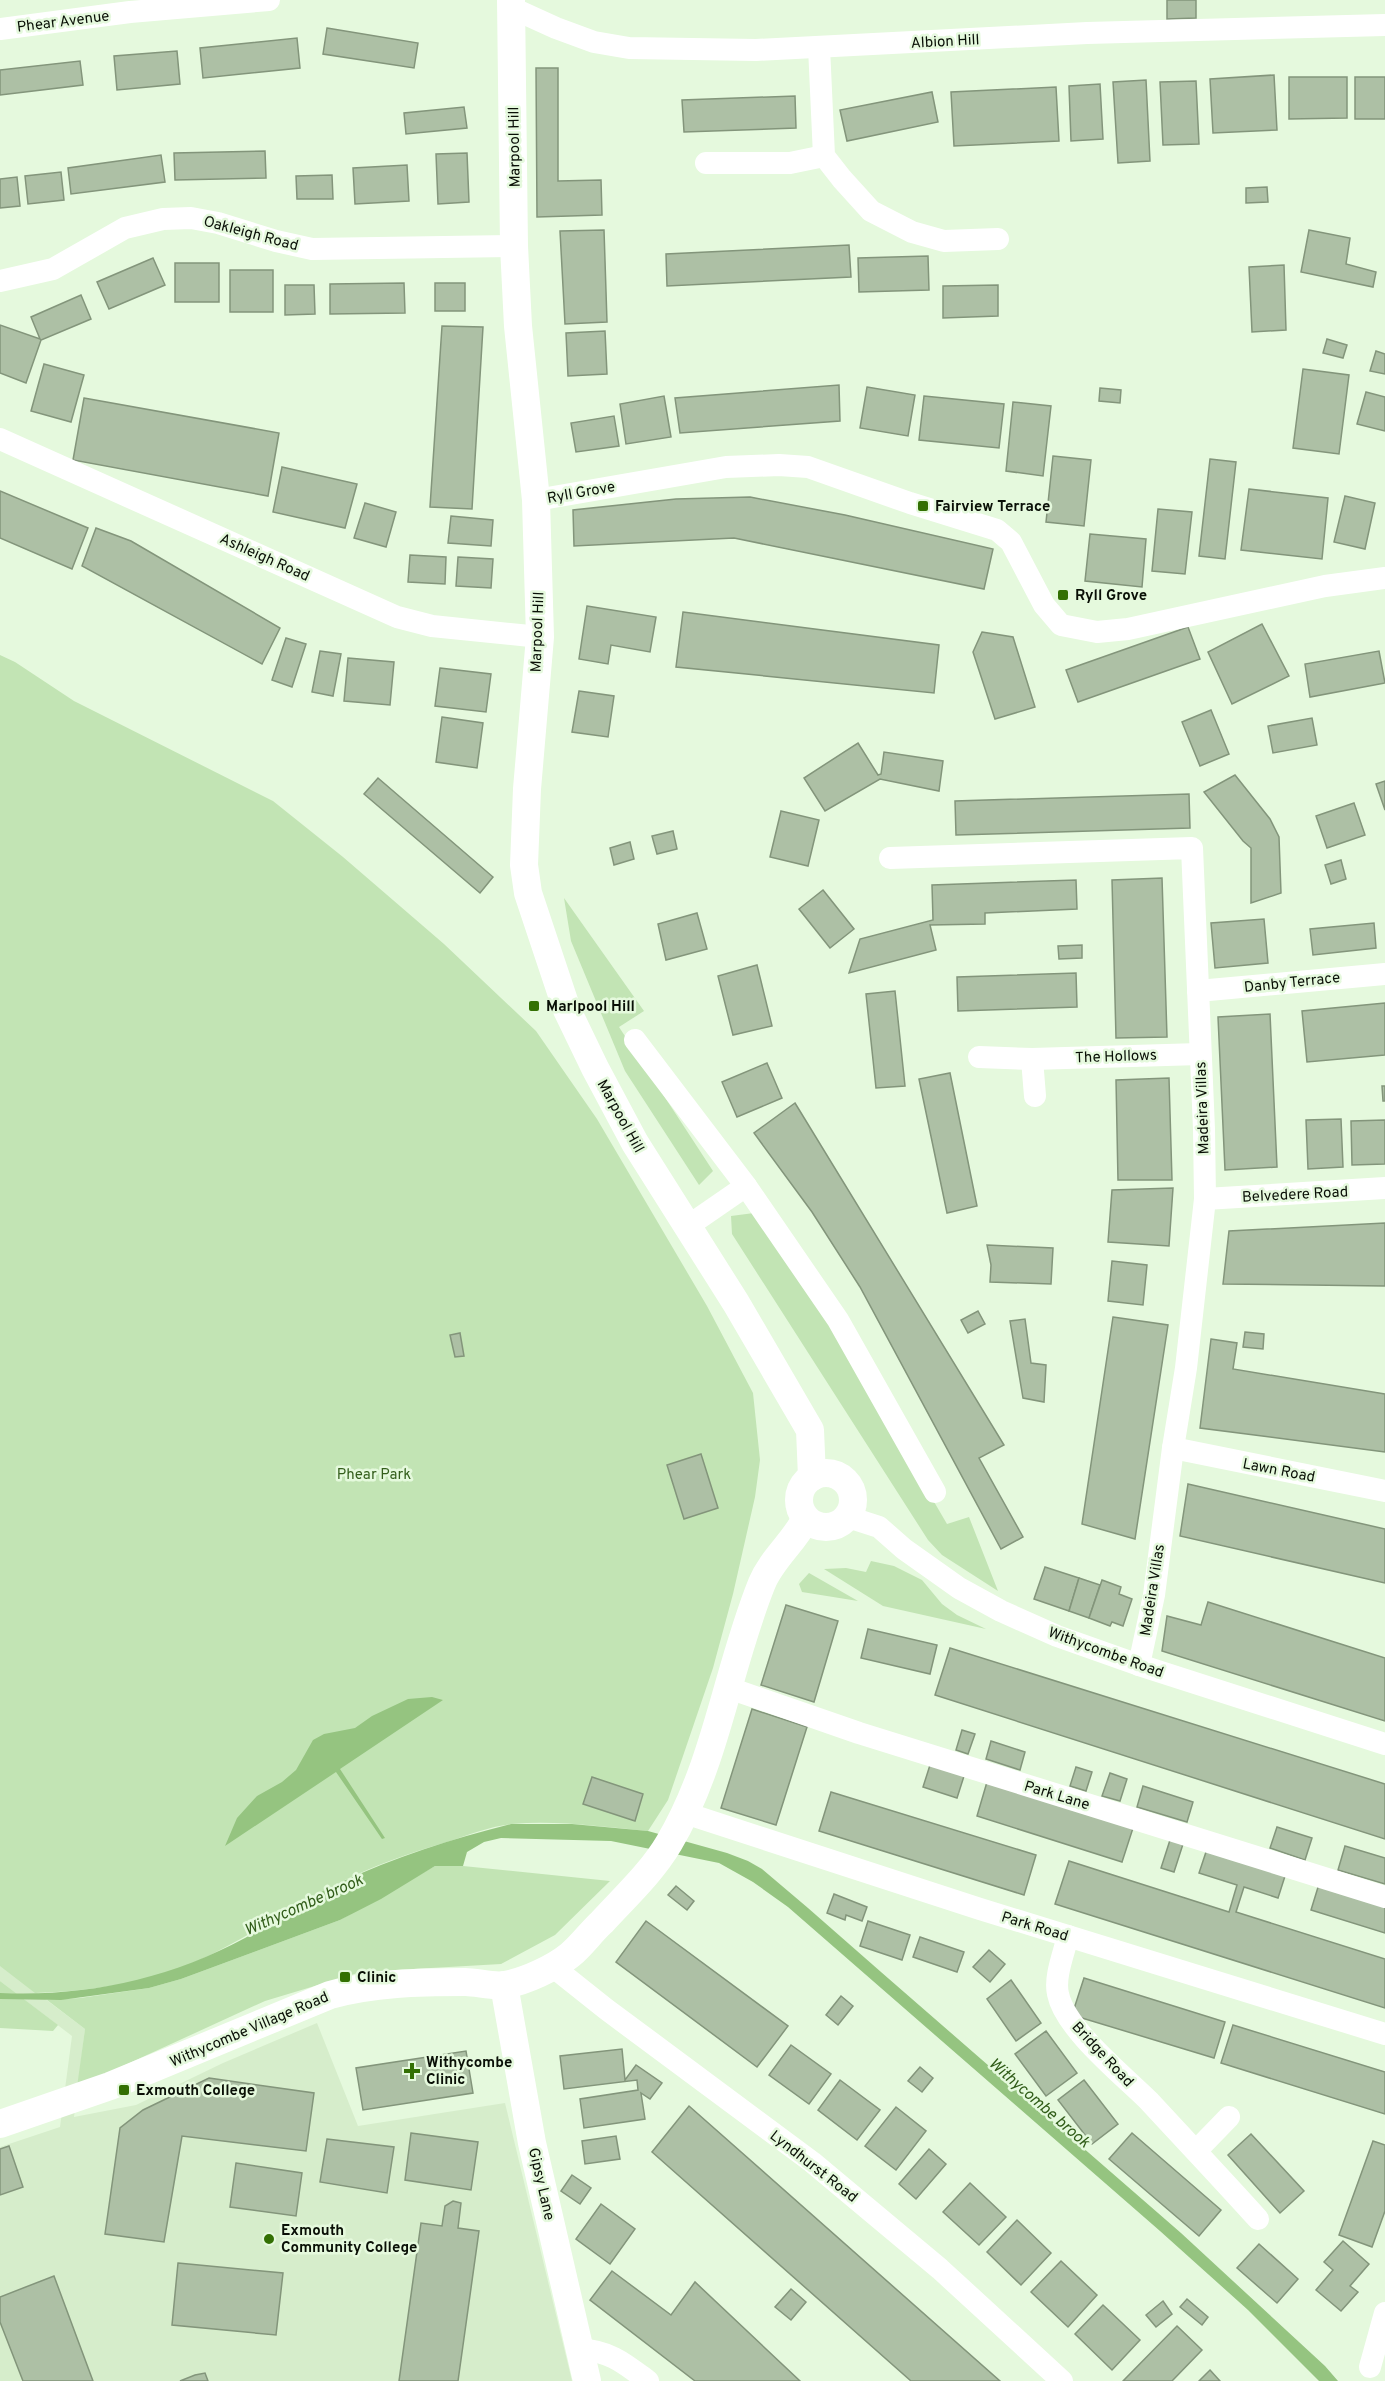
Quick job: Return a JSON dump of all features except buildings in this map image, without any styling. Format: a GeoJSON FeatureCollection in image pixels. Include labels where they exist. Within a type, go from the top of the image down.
{"type":"FeatureCollection","features":[{"type":"Feature","properties":{"kind":"street","name":"Phear Avenue"},"geometry":{"type":"LineString","coordinates":[[0,29],[130,12],[269,0]]}},
{"type":"Feature","properties":{"kind":"street","name":"Albion Hill"},"geometry":{"type":"LineString","coordinates":[[512,4],[556,28],[594,42],[629,48],[756,50],[1087,33],[1385,25]]}},
{"type":"Feature","properties":{"kind":"street","name":"Marpool Hill"},"geometry":{"type":"LineString","coordinates":[[512,4],[514,246],[518,326],[536,500],[540,636],[527,789],[524,865],[528,893],[567,1010],[595,1068],[635,1143],[787,1387],[810,1430],[812,1477]]}},
{"type":"Feature","properties":{"kind":"street"},"geometry":{"type":"LineString","coordinates":[[819,47],[824,156],[871,211],[912,232],[944,241],[998,239]]}},
{"type":"Feature","properties":{"kind":"street"},"geometry":{"type":"LineString","coordinates":[[706,163],[790,163],[824,156]]}},
{"type":"Feature","properties":{"kind":"street","name":"Oakleigh Road"},"geometry":{"type":"LineString","coordinates":[[0,281],[53,269],[125,228],[163,219],[191,218],[218,223],[276,241],[312,249],[514,246]]}},
{"type":"Feature","properties":{"kind":"street","name":"Ashleigh Road"},"geometry":{"type":"LineString","coordinates":[[0,439],[397,617],[432,626],[540,636]]}},
{"type":"Feature","properties":{"kind":"street","name":"Ryll Grove"},"geometry":{"type":"LineString","coordinates":[[536,500],[726,467],[779,465],[808,467],[910,503],[997,530],[1011,542],[1044,605],[1061,625],[1097,632],[1128,629],[1325,586],[1385,578]]}},
{"type":"Feature","properties":{"kind":"street","name":"Madeira Villas"},"geometry":{"type":"LineString","coordinates":[[890,858],[1192,848],[1205,1199],[1190,1337],[1154,1595],[1139,1665]]}},
{"type":"Feature","properties":{"kind":"street","name":"Danby Terrace"},"geometry":{"type":"LineString","coordinates":[[1198,991],[1385,974]]}},
{"type":"Feature","properties":{"kind":"street"},"geometry":{"type":"LineString","coordinates":[[635,1040],[746,1186],[838,1320],[935,1492]]}},
{"type":"Feature","properties":{"kind":"street","name":"The Hollows"},"geometry":{"type":"LineString","coordinates":[[979,1057],[1032,1059],[1200,1054]]}},
{"type":"Feature","properties":{"kind":"street"},"geometry":{"type":"LineString","coordinates":[[1032,1059],[1035,1095]]}},
{"type":"Feature","properties":{"kind":"street"},"geometry":{"type":"LineString","coordinates":[[688,1226],[746,1186]]}},
{"type":"Feature","properties":{"kind":"street","name":"Belvedere Road"},"geometry":{"type":"LineString","coordinates":[[1205,1199],[1385,1188]]}},
{"type":"Feature","properties":{"kind":"street","name":"Lawn Road"},"geometry":{"type":"LineString","coordinates":[[1173,1448],[1385,1491]]}},
{"type":"Feature","properties":{"kind":"street"},"geometry":{"type":"LineString","coordinates":[[822,1473],[835,1474],[846,1481],[851,1489],[854,1499],[848,1517],[840,1524],[829,1528],[816,1526],[805,1520],[799,1506],[799,1494],[805,1483],[812,1477],[822,1473]]}},
{"type":"Feature","properties":{"kind":"street","name":"Withycombe Road"},"geometry":{"type":"LineString","coordinates":[[848,1517],[879,1527],[904,1549],[959,1588],[1001,1611],[1057,1636],[1139,1665],[1385,1744]]}},
{"type":"Feature","properties":{"kind":"street"},"geometry":{"type":"LineString","coordinates":[[685,1814],[706,1766],[762,1584],[778,1555],[796,1538],[805,1520]]}},
{"type":"Feature","properties":{"kind":"street","name":"Park Lane"},"geometry":{"type":"LineString","coordinates":[[729,1688],[859,1733],[1385,1897]]}},
{"type":"Feature","properties":{"kind":"street","name":"Park Road"},"geometry":{"type":"LineString","coordinates":[[685,1814],[1385,2034]]}},
{"type":"Feature","properties":{"kind":"street","name":"Withycombe Village Road"},"geometry":{"type":"LineString","coordinates":[[0,2124],[110,2086],[272,2018],[350,1989],[441,1982],[504,1985],[552,1966],[570,1955],[645,1875],[668,1845],[685,1814]]}},
{"type":"Feature","properties":{"kind":"street","name":"Bridge Road"},"geometry":{"type":"LineString","coordinates":[[1068,1936],[1058,1994],[1064,2009],[1082,2034],[1117,2072],[1147,2100],[1258,2218]]}},
{"type":"Feature","properties":{"kind":"street","name":"Lyndhurst Road"},"geometry":{"type":"LineString","coordinates":[[552,1966],[821,2169],[939,2269],[1062,2381]]}},
{"type":"Feature","properties":{"kind":"street","name":"Gipsy Lane"},"geometry":{"type":"LineString","coordinates":[[504,1985],[532,2143],[587,2381]]}},
{"type":"Feature","properties":{"kind":"street"},"geometry":{"type":"LineString","coordinates":[[1196,2151],[1229,2117]]}},
{"type":"Feature","properties":{"kind":"street"},"geometry":{"type":"LineString","coordinates":[[1370,2367],[1385,2313]]}},
{"type":"Feature","properties":{"kind":"street"},"geometry":{"type":"LineString","coordinates":[[579,2349],[596,2350],[616,2357],[648,2381]]}},
{"type":"Feature","properties":{"kind":"shaded area","name":"Exmouth Community College"},"geometry":{"type":"Polygon","coordinates":[[[0,1965],[85,2029],[74,2117],[136,2105],[223,2063],[317,2023],[358,2126],[505,2103],[572,2381],[0,2381],[0,2147],[60,2127],[72,2036],[0,1981],[0,1965]]]}},
{"type":"Feature","properties":{"kind":"green space","name":"Phear Park"},"geometry":{"type":"Polygon","coordinates":[[[0,655],[15,662],[74,701],[273,801],[343,857],[444,944],[536,1031],[597,1119],[707,1306],[753,1393],[760,1460],[755,1497],[713,1668],[668,1800],[648,1831],[546,1823],[512,1824],[488,1829],[405,1855],[350,1877],[202,1959],[142,1980],[100,1988],[35,1993],[0,1966],[0,655]]]}},
{"type":"Feature","properties":{"kind":"green space"},"geometry":{"type":"Polygon","coordinates":[[[564,898],[644,1011],[619,1027],[713,1171],[699,1185],[625,1071],[571,941],[564,898]]]}},
{"type":"Feature","properties":{"kind":"green space"},"geometry":{"type":"Polygon","coordinates":[[[754,1213],[825,1315],[947,1524],[969,1517],[998,1591],[942,1555],[928,1540],[732,1234],[731,1216],[754,1213]]]}},
{"type":"Feature","properties":{"kind":"green space"},"geometry":{"type":"Polygon","coordinates":[[[871,1561],[894,1566],[922,1580],[942,1604],[957,1615],[986,1629],[883,1606],[824,1569],[846,1568],[866,1572],[871,1561]]]}},
{"type":"Feature","properties":{"kind":"green space"},"geometry":{"type":"Polygon","coordinates":[[[809,1573],[858,1601],[802,1592],[799,1584],[809,1573]]]}},
{"type":"Feature","properties":{"kind":"green space"},"geometry":{"type":"Polygon","coordinates":[[[435,1866],[463,1866],[610,1881],[555,1935],[501,1964],[361,1972],[265,2001],[77,2087],[85,2029],[47,2000],[80,1998],[149,1988],[181,1979],[340,1920],[435,1866]]]}},
{"type":"Feature","properties":{"kind":"green space"},"geometry":{"type":"Polygon","coordinates":[[[0,1981],[58,2025],[53,2031],[0,2028],[0,1981]]]}},
{"type":"Feature","properties":{"kind":"water"},"geometry":{"type":"Polygon","coordinates":[[[432,1697],[443,1700],[340,1769],[385,1838],[382,1839],[336,1772],[225,1846],[237,1818],[257,1796],[282,1782],[296,1770],[313,1740],[324,1734],[355,1728],[372,1716],[408,1699],[432,1697]]]}},
{"type":"Feature","properties":{"kind":"water","name":"Withycombe brook"},"geometry":{"type":"Polygon","coordinates":[[[511,1824],[572,1824],[648,1831],[727,1853],[762,1869],[1181,2233],[1325,2366],[1338,2381],[1319,2381],[1248,2310],[1160,2231],[788,1907],[753,1882],[719,1863],[611,1841],[501,1838],[484,1842],[467,1852],[463,1866],[435,1866],[381,1899],[340,1920],[181,1979],[149,1988],[61,2000],[0,1999],[0,1993],[64,1992],[95,1988],[157,1974],[187,1964],[245,1938],[339,1883],[424,1849],[511,1824]]]}},
{"type":"Feature","properties":{"kind":"place","name":"Fairview Terrace"},"geometry":{"type":"Point","coordinates":[923,506]}},
{"type":"Feature","properties":{"kind":"place","name":"Ryll Grove"},"geometry":{"type":"Point","coordinates":[1063,595]}},
{"type":"Feature","properties":{"kind":"place","name":"Marlpool Hill"},"geometry":{"type":"Point","coordinates":[534,1006]}},
{"type":"Feature","properties":{"kind":"place","name":"Clinic"},"geometry":{"type":"Point","coordinates":[345,1977]}},
{"type":"Feature","properties":{"kind":"place","name":"Withycombe Clinic"},"geometry":{"type":"Point","coordinates":[412,2071]}},
{"type":"Feature","properties":{"kind":"place","name":"Exmouth College"},"geometry":{"type":"Point","coordinates":[124,2090]}},
{"type":"Feature","properties":{"kind":"place","name":"Exmouth Community College"},"geometry":{"type":"Point","coordinates":[269,2239]}}]}
